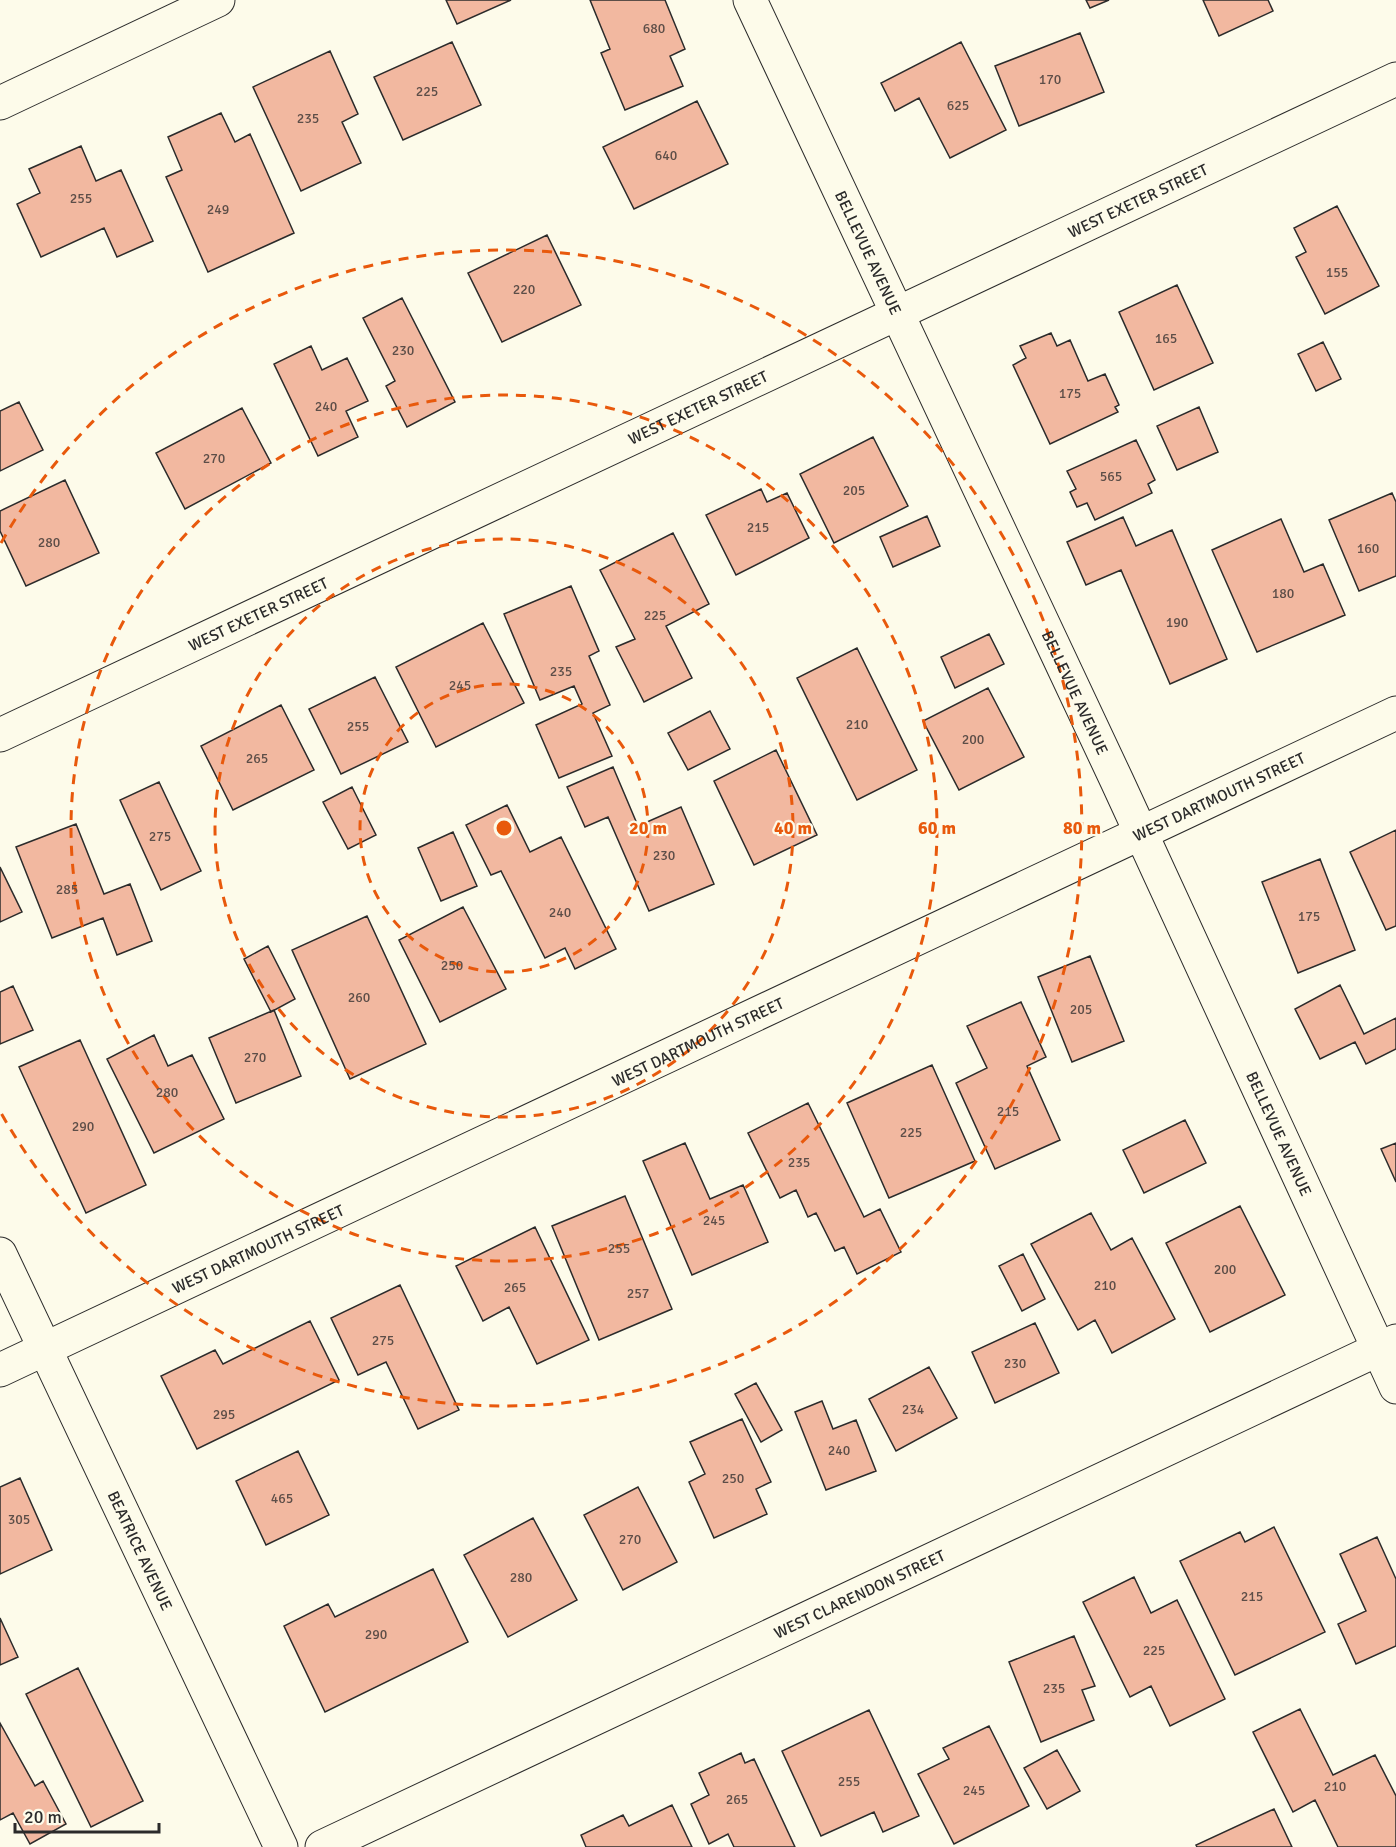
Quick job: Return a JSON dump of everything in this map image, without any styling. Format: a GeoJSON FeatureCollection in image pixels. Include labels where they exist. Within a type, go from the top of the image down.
{"type":"FeatureCollection","features":[{"type":"Feature","properties":{"kind":"street"},"geometry":{"type":"LineString","coordinates":[[0,103],[218,0]]}},
{"type":"Feature","properties":{"kind":"street","name":"BELLEVUE AVENUE"},"geometry":{"type":"LineString","coordinates":[[750,0],[1140,832],[1387,1345],[1396,1387]]}},
{"type":"Feature","properties":{"kind":"street","name":"WEST EXETER STREET"},"geometry":{"type":"LineString","coordinates":[[0,735],[1396,79]]}},
{"type":"Feature","properties":{"kind":"street","name":"WEST DARTMOUTH STREET"},"geometry":{"type":"LineString","coordinates":[[0,1370],[1396,713]]}},
{"type":"Feature","properties":{"kind":"street","name":"BEATRICE AVENUE"},"geometry":{"type":"LineString","coordinates":[[0,1254],[281,1847]]}},
{"type":"Feature","properties":{"kind":"street","name":"WEST CLARENDON STREET"},"geometry":{"type":"LineString","coordinates":[[322,1847],[1387,1345]]}},
{"type":"Feature","properties":{"kind":"building"},"geometry":{"type":"Polygon","coordinates":[[[446,0],[511,0],[457,24],[446,0]]]}},
{"type":"Feature","properties":{"kind":"building"},"geometry":{"type":"Polygon","coordinates":[[[590,0],[665,0],[685,49],[670,56],[683,86],[625,110],[601,53],[610,49],[590,0]]]}},
{"type":"Feature","properties":{"kind":"building"},"geometry":{"type":"Polygon","coordinates":[[[1086,0],[1109,0],[1090,8],[1086,0]]]}},
{"type":"Feature","properties":{"kind":"building"},"geometry":{"type":"Polygon","coordinates":[[[1203,0],[1268,0],[1273,11],[1219,36],[1203,0]]]}},
{"type":"Feature","properties":{"kind":"building"},"geometry":{"type":"Polygon","coordinates":[[[1080,33],[1104,92],[1019,126],[995,66],[1080,33]]]}},
{"type":"Feature","properties":{"kind":"building"},"geometry":{"type":"Polygon","coordinates":[[[452,42],[481,105],[403,140],[374,77],[452,42]]]}},
{"type":"Feature","properties":{"kind":"building"},"geometry":{"type":"Polygon","coordinates":[[[961,42],[1006,130],[950,158],[919,98],[895,111],[881,83],[961,42]]]}},
{"type":"Feature","properties":{"kind":"building"},"geometry":{"type":"Polygon","coordinates":[[[330,51],[358,114],[342,122],[361,163],[301,191],[253,87],[330,51]]]}},
{"type":"Feature","properties":{"kind":"building"},"geometry":{"type":"Polygon","coordinates":[[[697,101],[728,164],[634,209],[603,147],[697,101]]]}},
{"type":"Feature","properties":{"kind":"building"},"geometry":{"type":"Polygon","coordinates":[[[221,113],[235,142],[250,134],[294,233],[208,272],[166,177],[182,170],[168,137],[221,113]]]}},
{"type":"Feature","properties":{"kind":"building"},"geometry":{"type":"Polygon","coordinates":[[[81,146],[96,181],[121,170],[153,241],[117,257],[104,228],[41,257],[17,204],[40,193],[29,169],[81,146]]]}},
{"type":"Feature","properties":{"kind":"building"},"geometry":{"type":"Polygon","coordinates":[[[1337,206],[1379,286],[1325,314],[1296,257],[1306,252],[1294,228],[1337,206]]]}},
{"type":"Feature","properties":{"kind":"building"},"geometry":{"type":"Polygon","coordinates":[[[547,235],[581,305],[502,342],[468,273],[547,235]]]}},
{"type":"Feature","properties":{"kind":"building"},"geometry":{"type":"Polygon","coordinates":[[[1177,285],[1213,363],[1154,390],[1119,312],[1177,285]]]}},
{"type":"Feature","properties":{"kind":"building"},"geometry":{"type":"Polygon","coordinates":[[[402,298],[455,402],[407,427],[386,386],[395,381],[363,318],[402,298]]]}},
{"type":"Feature","properties":{"kind":"building"},"geometry":{"type":"Polygon","coordinates":[[[1051,333],[1057,346],[1070,340],[1088,381],[1105,374],[1119,405],[1115,407],[1118,412],[1050,444],[1013,365],[1026,358],[1020,346],[1051,333]]]}},
{"type":"Feature","properties":{"kind":"building"},"geometry":{"type":"Polygon","coordinates":[[[1323,342],[1341,379],[1316,391],[1298,354],[1323,342]]]}},
{"type":"Feature","properties":{"kind":"building"},"geometry":{"type":"Polygon","coordinates":[[[311,346],[322,370],[347,358],[368,401],[346,411],[358,437],[318,456],[274,364],[311,346]]]}},
{"type":"Feature","properties":{"kind":"building"},"geometry":{"type":"Polygon","coordinates":[[[19,402],[43,450],[0,471],[0,411],[19,402]]]}},
{"type":"Feature","properties":{"kind":"building"},"geometry":{"type":"Polygon","coordinates":[[[1199,407],[1218,452],[1177,470],[1157,426],[1199,407]]]}},
{"type":"Feature","properties":{"kind":"building"},"geometry":{"type":"Polygon","coordinates":[[[242,408],[271,463],[185,509],[156,453],[242,408]]]}},
{"type":"Feature","properties":{"kind":"building"},"geometry":{"type":"Polygon","coordinates":[[[873,437],[908,506],[834,543],[800,474],[873,437]]]}},
{"type":"Feature","properties":{"kind":"building"},"geometry":{"type":"Polygon","coordinates":[[[1136,440],[1155,480],[1148,484],[1152,493],[1095,520],[1087,503],[1077,507],[1070,492],[1076,489],[1067,471],[1136,440]]]}},
{"type":"Feature","properties":{"kind":"building"},"geometry":{"type":"Polygon","coordinates":[[[65,480],[99,553],[26,586],[0,531],[0,511],[65,480]]]}},
{"type":"Feature","properties":{"kind":"building"},"geometry":{"type":"Polygon","coordinates":[[[761,489],[767,502],[787,493],[809,538],[736,575],[706,515],[761,489]]]}},
{"type":"Feature","properties":{"kind":"building"},"geometry":{"type":"Polygon","coordinates":[[[1392,493],[1396,502],[1396,576],[1359,591],[1329,520],[1392,493]]]}},
{"type":"Feature","properties":{"kind":"building"},"geometry":{"type":"Polygon","coordinates":[[[927,516],[940,546],[893,567],[880,537],[927,516]]]}},
{"type":"Feature","properties":{"kind":"building"},"geometry":{"type":"Polygon","coordinates":[[[1123,517],[1136,546],[1172,530],[1227,659],[1170,684],[1121,570],[1086,585],[1067,542],[1123,517]]]}},
{"type":"Feature","properties":{"kind":"building"},"geometry":{"type":"Polygon","coordinates":[[[1281,519],[1304,572],[1323,564],[1345,615],[1257,652],[1212,550],[1281,519]]]}},
{"type":"Feature","properties":{"kind":"building"},"geometry":{"type":"Polygon","coordinates":[[[673,533],[709,604],[666,626],[692,678],[644,702],[616,647],[635,639],[600,570],[673,533]]]}},
{"type":"Feature","properties":{"kind":"building"},"geometry":{"type":"Polygon","coordinates":[[[571,586],[599,651],[589,656],[610,705],[593,713],[612,756],[559,778],[536,725],[582,704],[574,686],[540,700],[504,614],[571,586]]]}},
{"type":"Feature","properties":{"kind":"building"},"geometry":{"type":"Polygon","coordinates":[[[483,623],[524,703],[436,747],[396,667],[483,623]]]}},
{"type":"Feature","properties":{"kind":"building"},"geometry":{"type":"Polygon","coordinates":[[[989,634],[1004,664],[955,688],[941,657],[989,634]]]}},
{"type":"Feature","properties":{"kind":"building"},"geometry":{"type":"Polygon","coordinates":[[[857,648],[917,770],[857,800],[797,678],[857,648]]]}},
{"type":"Feature","properties":{"kind":"building"},"geometry":{"type":"Polygon","coordinates":[[[375,677],[408,742],[341,774],[309,709],[375,677]]]}},
{"type":"Feature","properties":{"kind":"building"},"geometry":{"type":"Polygon","coordinates":[[[988,688],[1024,757],[959,790],[923,721],[988,688]]]}},
{"type":"Feature","properties":{"kind":"building"},"geometry":{"type":"Polygon","coordinates":[[[281,705],[314,770],[233,810],[201,746],[281,705]]]}},
{"type":"Feature","properties":{"kind":"building"},"geometry":{"type":"Polygon","coordinates":[[[710,711],[730,749],[688,770],[668,733],[710,711]]]}},
{"type":"Feature","properties":{"kind":"building"},"geometry":{"type":"Polygon","coordinates":[[[776,750],[817,835],[754,865],[714,781],[776,750]]]}},
{"type":"Feature","properties":{"kind":"building"},"geometry":{"type":"Polygon","coordinates":[[[613,767],[638,826],[681,807],[714,884],[649,911],[608,817],[585,827],[567,787],[613,767]]]}},
{"type":"Feature","properties":{"kind":"building"},"geometry":{"type":"Polygon","coordinates":[[[159,782],[201,871],[161,890],[120,800],[159,782]]]}},
{"type":"Feature","properties":{"kind":"building"},"geometry":{"type":"Polygon","coordinates":[[[352,787],[376,835],[348,849],[323,802],[352,787]]]}},
{"type":"Feature","properties":{"kind":"building"},"geometry":{"type":"Polygon","coordinates":[[[507,805],[530,852],[561,837],[616,949],[575,969],[565,948],[545,958],[501,871],[491,875],[466,825],[507,805]]]}},
{"type":"Feature","properties":{"kind":"building"},"geometry":{"type":"Polygon","coordinates":[[[76,824],[104,894],[130,884],[152,941],[117,955],[103,918],[52,938],[16,847],[76,824]]]}},
{"type":"Feature","properties":{"kind":"building"},"geometry":{"type":"Polygon","coordinates":[[[1396,830],[1396,926],[1386,930],[1350,852],[1396,830]]]}},
{"type":"Feature","properties":{"kind":"building"},"geometry":{"type":"Polygon","coordinates":[[[453,832],[477,886],[441,901],[418,848],[453,832]]]}},
{"type":"Feature","properties":{"kind":"building"},"geometry":{"type":"Polygon","coordinates":[[[1320,859],[1355,950],[1298,973],[1262,882],[1320,859]]]}},
{"type":"Feature","properties":{"kind":"building"},"geometry":{"type":"Polygon","coordinates":[[[0,867],[22,912],[0,922],[0,867]]]}},
{"type":"Feature","properties":{"kind":"building"},"geometry":{"type":"Polygon","coordinates":[[[463,907],[506,989],[440,1022],[399,940],[463,907]]]}},
{"type":"Feature","properties":{"kind":"building"},"geometry":{"type":"Polygon","coordinates":[[[367,916],[426,1044],[350,1079],[292,950],[367,916]]]}},
{"type":"Feature","properties":{"kind":"building"},"geometry":{"type":"Polygon","coordinates":[[[268,946],[295,999],[271,1012],[244,959],[268,946]]]}},
{"type":"Feature","properties":{"kind":"building"},"geometry":{"type":"Polygon","coordinates":[[[1090,956],[1124,1041],[1072,1062],[1038,977],[1090,956]]]}},
{"type":"Feature","properties":{"kind":"building"},"geometry":{"type":"Polygon","coordinates":[[[1340,985],[1364,1034],[1396,1018],[1396,1049],[1366,1064],[1355,1042],[1320,1059],[1295,1009],[1340,985]]]}},
{"type":"Feature","properties":{"kind":"building"},"geometry":{"type":"Polygon","coordinates":[[[13,986],[33,1030],[0,1044],[0,992],[13,986]]]}},
{"type":"Feature","properties":{"kind":"building"},"geometry":{"type":"Polygon","coordinates":[[[1021,1002],[1046,1057],[1027,1066],[1060,1140],[995,1169],[956,1083],[987,1068],[967,1026],[1021,1002]]]}},
{"type":"Feature","properties":{"kind":"building"},"geometry":{"type":"Polygon","coordinates":[[[274,1010],[301,1076],[236,1103],[209,1038],[274,1010]]]}},
{"type":"Feature","properties":{"kind":"building"},"geometry":{"type":"Polygon","coordinates":[[[154,1035],[168,1066],[192,1055],[224,1119],[154,1153],[107,1059],[154,1035]]]}},
{"type":"Feature","properties":{"kind":"building"},"geometry":{"type":"Polygon","coordinates":[[[80,1040],[146,1185],[86,1213],[19,1067],[80,1040]]]}},
{"type":"Feature","properties":{"kind":"building"},"geometry":{"type":"Polygon","coordinates":[[[932,1065],[975,1161],[889,1198],[847,1103],[932,1065]]]}},
{"type":"Feature","properties":{"kind":"building"},"geometry":{"type":"Polygon","coordinates":[[[808,1103],[864,1217],[880,1209],[901,1252],[857,1274],[844,1247],[835,1251],[816,1213],[808,1217],[796,1190],[780,1198],[748,1133],[808,1103]]]}},
{"type":"Feature","properties":{"kind":"building"},"geometry":{"type":"Polygon","coordinates":[[[1185,1120],[1206,1163],[1144,1193],[1123,1150],[1185,1120]]]}},
{"type":"Feature","properties":{"kind":"building"},"geometry":{"type":"Polygon","coordinates":[[[685,1143],[710,1199],[743,1185],[768,1242],[692,1275],[643,1161],[685,1143]]]}},
{"type":"Feature","properties":{"kind":"building"},"geometry":{"type":"Polygon","coordinates":[[[1396,1143],[1396,1182],[1381,1149],[1396,1143]]]}},
{"type":"Feature","properties":{"kind":"building"},"geometry":{"type":"Polygon","coordinates":[[[625,1196],[672,1309],[599,1340],[552,1226],[625,1196]]]}},
{"type":"Feature","properties":{"kind":"building"},"geometry":{"type":"Polygon","coordinates":[[[1240,1206],[1285,1295],[1210,1332],[1166,1243],[1240,1206]]]}},
{"type":"Feature","properties":{"kind":"building"},"geometry":{"type":"Polygon","coordinates":[[[1091,1213],[1111,1250],[1132,1238],[1175,1319],[1112,1353],[1095,1320],[1078,1330],[1031,1244],[1091,1213]]]}},
{"type":"Feature","properties":{"kind":"building"},"geometry":{"type":"Polygon","coordinates":[[[535,1227],[589,1340],[537,1364],[509,1307],[483,1321],[456,1266],[535,1227]]]}},
{"type":"Feature","properties":{"kind":"building"},"geometry":{"type":"Polygon","coordinates":[[[1023,1254],[1045,1299],[1022,1311],[999,1266],[1023,1254]]]}},
{"type":"Feature","properties":{"kind":"building"},"geometry":{"type":"Polygon","coordinates":[[[400,1285],[459,1410],[418,1429],[386,1362],[358,1375],[331,1318],[400,1285]]]}},
{"type":"Feature","properties":{"kind":"building"},"geometry":{"type":"Polygon","coordinates":[[[310,1321],[339,1380],[197,1449],[161,1376],[215,1350],[223,1364],[310,1321]]]}},
{"type":"Feature","properties":{"kind":"building"},"geometry":{"type":"Polygon","coordinates":[[[1035,1323],[1059,1373],[995,1403],[972,1352],[1035,1323]]]}},
{"type":"Feature","properties":{"kind":"building"},"geometry":{"type":"Polygon","coordinates":[[[929,1367],[957,1418],[896,1451],[869,1399],[929,1367]]]}},
{"type":"Feature","properties":{"kind":"building"},"geometry":{"type":"Polygon","coordinates":[[[756,1383],[782,1430],[761,1442],[735,1394],[756,1383]]]}},
{"type":"Feature","properties":{"kind":"building"},"geometry":{"type":"Polygon","coordinates":[[[822,1401],[833,1429],[856,1420],[876,1471],[826,1490],[795,1412],[822,1401]]]}},
{"type":"Feature","properties":{"kind":"building"},"geometry":{"type":"Polygon","coordinates":[[[742,1419],[771,1482],[756,1489],[767,1514],[714,1538],[689,1482],[705,1474],[690,1442],[742,1419]]]}},
{"type":"Feature","properties":{"kind":"building"},"geometry":{"type":"Polygon","coordinates":[[[298,1451],[329,1515],[266,1545],[236,1481],[298,1451]]]}},
{"type":"Feature","properties":{"kind":"building"},"geometry":{"type":"Polygon","coordinates":[[[20,1478],[52,1550],[0,1574],[0,1487],[20,1478]]]}},
{"type":"Feature","properties":{"kind":"building"},"geometry":{"type":"Polygon","coordinates":[[[638,1487],[677,1562],[623,1590],[584,1515],[638,1487]]]}},
{"type":"Feature","properties":{"kind":"building"},"geometry":{"type":"Polygon","coordinates":[[[533,1518],[577,1600],[508,1637],[464,1555],[533,1518]]]}},
{"type":"Feature","properties":{"kind":"building"},"geometry":{"type":"Polygon","coordinates":[[[1274,1527],[1325,1632],[1235,1675],[1180,1561],[1240,1532],[1245,1542],[1274,1527]]]}},
{"type":"Feature","properties":{"kind":"building"},"geometry":{"type":"Polygon","coordinates":[[[1377,1537],[1396,1579],[1396,1646],[1356,1664],[1338,1624],[1366,1611],[1340,1554],[1377,1537]]]}},
{"type":"Feature","properties":{"kind":"building"},"geometry":{"type":"Polygon","coordinates":[[[433,1569],[468,1642],[325,1712],[284,1626],[328,1604],[335,1617],[433,1569]]]}},
{"type":"Feature","properties":{"kind":"building"},"geometry":{"type":"Polygon","coordinates":[[[1134,1577],[1151,1613],[1177,1600],[1225,1699],[1170,1726],[1151,1686],[1130,1697],[1083,1602],[1134,1577]]]}},
{"type":"Feature","properties":{"kind":"building"},"geometry":{"type":"Polygon","coordinates":[[[0,1618],[18,1657],[0,1665],[0,1618]]]}},
{"type":"Feature","properties":{"kind":"building"},"geometry":{"type":"Polygon","coordinates":[[[1074,1636],[1095,1686],[1082,1690],[1094,1720],[1041,1742],[1009,1662],[1074,1636]]]}},
{"type":"Feature","properties":{"kind":"building"},"geometry":{"type":"Polygon","coordinates":[[[78,1668],[143,1801],[91,1827],[26,1694],[78,1668]]]}},
{"type":"Feature","properties":{"kind":"building"},"geometry":{"type":"Polygon","coordinates":[[[1300,1709],[1333,1775],[1375,1755],[1396,1796],[1396,1847],[1338,1847],[1315,1800],[1293,1812],[1253,1732],[1300,1709]]]}},
{"type":"Feature","properties":{"kind":"building"},"geometry":{"type":"Polygon","coordinates":[[[869,1710],[919,1816],[883,1832],[874,1812],[821,1836],[782,1751],[869,1710]]]}},
{"type":"Feature","properties":{"kind":"building"},"geometry":{"type":"Polygon","coordinates":[[[0,1723],[35,1786],[43,1781],[66,1824],[30,1844],[13,1813],[0,1820],[0,1723]]]}},
{"type":"Feature","properties":{"kind":"building"},"geometry":{"type":"Polygon","coordinates":[[[989,1726],[1029,1806],[954,1844],[918,1774],[949,1759],[943,1748],[989,1726]]]}},
{"type":"Feature","properties":{"kind":"building"},"geometry":{"type":"Polygon","coordinates":[[[1057,1750],[1080,1791],[1047,1809],[1024,1768],[1057,1750]]]}},
{"type":"Feature","properties":{"kind":"building"},"geometry":{"type":"Polygon","coordinates":[[[741,1753],[745,1763],[754,1759],[795,1847],[734,1847],[728,1834],[709,1844],[691,1804],[709,1795],[699,1773],[741,1753]]]}},
{"type":"Feature","properties":{"kind":"building"},"geometry":{"type":"Polygon","coordinates":[[[672,1805],[692,1847],[586,1847],[581,1835],[623,1815],[629,1826],[672,1805]]]}},
{"type":"Feature","properties":{"kind":"building"},"geometry":{"type":"Polygon","coordinates":[[[1274,1809],[1292,1847],[1197,1847],[1196,1845],[1274,1809]]]}}]}
